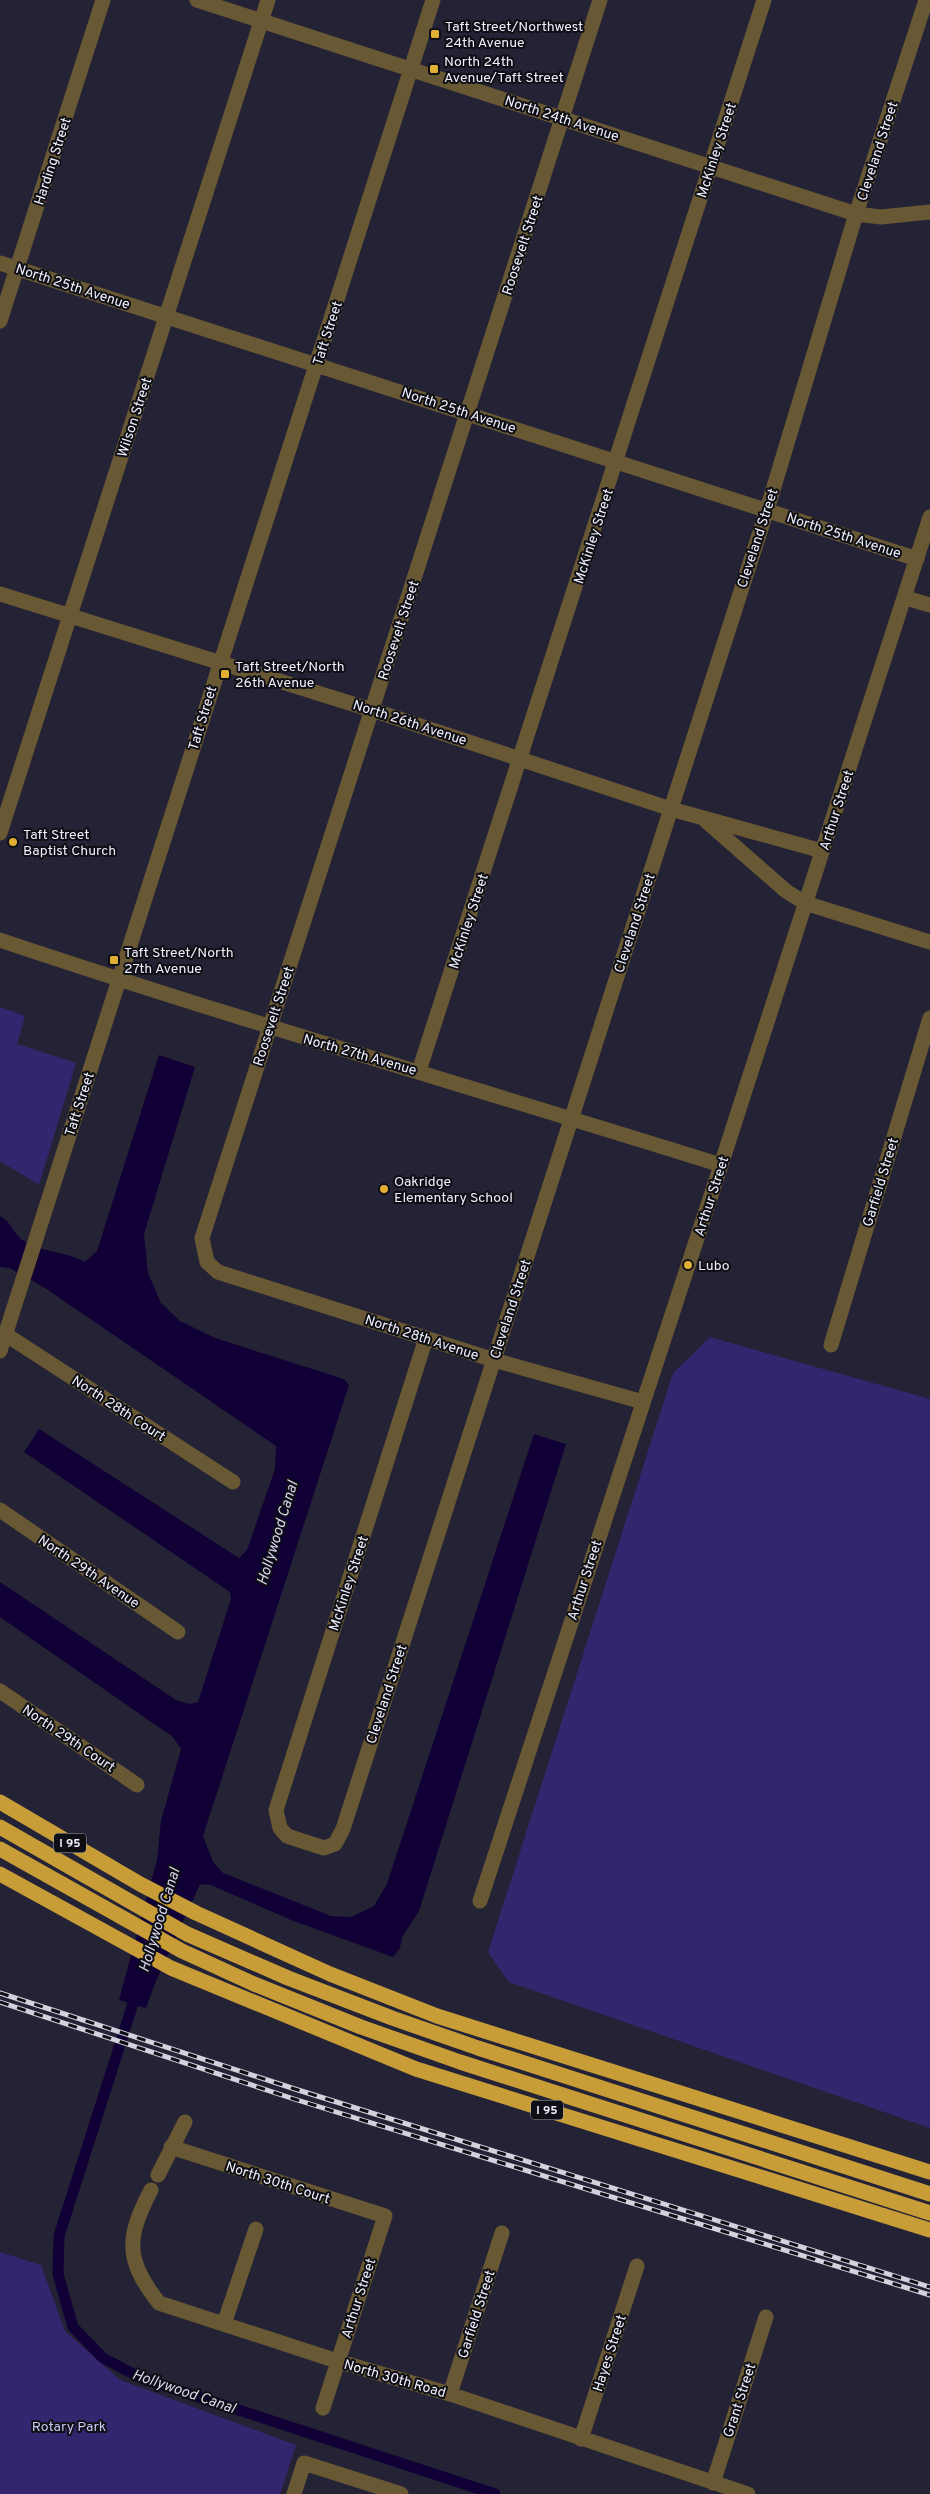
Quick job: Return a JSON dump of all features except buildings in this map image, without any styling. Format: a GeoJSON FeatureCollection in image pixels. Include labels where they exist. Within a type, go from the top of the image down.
{"type":"FeatureCollection","features":[{"type":"Feature","properties":{"kind":"highway","name":"I 95"},"geometry":{"type":"LineString","coordinates":[[0,1802],[140,1884],[196,1913],[330,1974],[437,2016],[930,2172]]}},
{"type":"Feature","properties":{"kind":"highway"},"geometry":{"type":"LineString","coordinates":[[0,1827],[188,1934],[288,1978],[400,2021],[930,2194]]}},
{"type":"Feature","properties":{"kind":"highway"},"geometry":{"type":"LineString","coordinates":[[0,1849],[182,1951],[254,1984],[361,2027],[460,2062],[930,2212]]}},
{"type":"Feature","properties":{"kind":"highway","name":"I 95"},"geometry":{"type":"LineString","coordinates":[[0,1874],[171,1968],[416,2069],[930,2230]]}},
{"type":"Feature","properties":{"kind":"street","name":"Harding Street"},"geometry":{"type":"LineString","coordinates":[[0,321],[103,0]]}},
{"type":"Feature","properties":{"kind":"street","name":"North 24th Avenue"},"geometry":{"type":"LineString","coordinates":[[197,0],[856,214],[881,217],[930,212]]}},
{"type":"Feature","properties":{"kind":"street","name":"Wilson Street"},"geometry":{"type":"LineString","coordinates":[[0,833],[268,0]]}},
{"type":"Feature","properties":{"kind":"street","name":"Taft Street"},"geometry":{"type":"LineString","coordinates":[[0,1351],[433,0]]}},
{"type":"Feature","properties":{"kind":"street","name":"Roosevelt Street"},"geometry":{"type":"LineString","coordinates":[[207,1262],[202,1238],[600,0]]}},
{"type":"Feature","properties":{"kind":"street","name":"McKinley Street"},"geometry":{"type":"LineString","coordinates":[[419,1071],[522,758],[764,0]]}},
{"type":"Feature","properties":{"kind":"street","name":"Cleveland Street"},"geometry":{"type":"LineString","coordinates":[[335,1844],[343,1829],[767,510],[856,214],[926,0]]}},
{"type":"Feature","properties":{"kind":"street","name":"North 25th Avenue"},"geometry":{"type":"LineString","coordinates":[[0,263],[467,412],[917,559]]}},
{"type":"Feature","properties":{"kind":"street","name":"Arthur Street"},"geometry":{"type":"LineString","coordinates":[[480,1901],[906,598],[930,518]]}},
{"type":"Feature","properties":{"kind":"street","name":"North 26th Avenue"},"geometry":{"type":"LineString","coordinates":[[0,594],[68,617],[372,710],[671,808],[822,851]]}},
{"type":"Feature","properties":{"kind":"street"},"geometry":{"type":"LineString","coordinates":[[906,598],[930,606]]}},
{"type":"Feature","properties":{"kind":"street","name":"North 26th Avenue"},"geometry":{"type":"LineString","coordinates":[[703,818],[786,891],[805,903],[930,942]]}},
{"type":"Feature","properties":{"kind":"street","name":"North 27th Avenue"},"geometry":{"type":"LineString","coordinates":[[0,940],[269,1028],[419,1071],[721,1165]]}},
{"type":"Feature","properties":{"kind":"street","name":"Garfield Street"},"geometry":{"type":"LineString","coordinates":[[831,1345],[930,1018]]}},
{"type":"Feature","properties":{"kind":"street","name":"North 28th Avenue"},"geometry":{"type":"LineString","coordinates":[[207,1262],[218,1272],[494,1360],[643,1402]]}},
{"type":"Feature","properties":{"kind":"street","name":"North 28th Court"},"geometry":{"type":"LineString","coordinates":[[6,1334],[233,1482]]}},
{"type":"Feature","properties":{"kind":"street","name":"McKinley Street"},"geometry":{"type":"LineString","coordinates":[[335,1844],[324,1848],[287,1836],[280,1828],[276,1810],[426,1338]]}},
{"type":"Feature","properties":{"kind":"street","name":"North 29th Avenue"},"geometry":{"type":"LineString","coordinates":[[0,1510],[178,1632]]}},
{"type":"Feature","properties":{"kind":"street","name":"North 29th Court"},"geometry":{"type":"LineString","coordinates":[[0,1691],[137,1785]]}},
{"type":"Feature","properties":{"kind":"street"},"geometry":{"type":"LineString","coordinates":[[158,2174],[185,2122]]}},
{"type":"Feature","properties":{"kind":"street","name":"North 30th Court"},"geometry":{"type":"LineString","coordinates":[[171,2148],[385,2216]]}},
{"type":"Feature","properties":{"kind":"street","name":"North 30th Road"},"geometry":{"type":"LineString","coordinates":[[152,2190],[139,2216],[132,2254],[142,2281],[159,2302],[337,2361],[450,2394],[748,2494]]}},
{"type":"Feature","properties":{"kind":"street","name":"Arthur Street"},"geometry":{"type":"LineString","coordinates":[[323,2408],[385,2216]]}},
{"type":"Feature","properties":{"kind":"street"},"geometry":{"type":"LineString","coordinates":[[224,2324],[256,2229]]}},
{"type":"Feature","properties":{"kind":"street","name":"Garfield Street"},"geometry":{"type":"LineString","coordinates":[[450,2394],[502,2233]]}},
{"type":"Feature","properties":{"kind":"street","name":"Hayes Street"},"geometry":{"type":"LineString","coordinates":[[582,2439],[636,2266]]}},
{"type":"Feature","properties":{"kind":"street","name":"Grant Street"},"geometry":{"type":"LineString","coordinates":[[713,2483],[766,2316]]}},
{"type":"Feature","properties":{"kind":"street"},"geometry":{"type":"LineString","coordinates":[[294,2494],[304,2463],[401,2494]]}},
{"type":"Feature","properties":{"kind":"green space"},"geometry":{"type":"Polygon","coordinates":[[[0,1007],[25,1016],[17,1044],[76,1063],[39,1185],[0,1161],[0,1007]]]}},
{"type":"Feature","properties":{"kind":"green space"},"geometry":{"type":"Polygon","coordinates":[[[710,1337],[930,1399],[930,2128],[509,1982],[488,1952],[673,1373],[710,1337]]]}},
{"type":"Feature","properties":{"kind":"green space","name":"Rotary Park"},"geometry":{"type":"Polygon","coordinates":[[[0,2252],[41,2265],[65,2331],[120,2380],[296,2445],[280,2494],[0,2494],[0,2252]]]}},
{"type":"Feature","properties":{"kind":"water"},"geometry":{"type":"Polygon","coordinates":[[[159,1055],[195,1067],[144,1234],[148,1273],[161,1303],[180,1321],[215,1338],[344,1379],[349,1385],[203,1836],[213,1862],[223,1873],[331,1916],[351,1917],[374,1906],[387,1884],[534,1434],[566,1444],[419,1911],[402,1937],[400,1948],[393,1957],[291,1920],[211,1885],[200,1884],[156,1981],[146,2008],[119,2000],[157,1860],[161,1821],[181,1749],[173,1737],[0,1617],[0,1582],[176,1700],[190,1704],[198,1702],[231,1599],[230,1592],[24,1452],[39,1429],[239,1558],[247,1550],[275,1469],[276,1446],[45,1288],[10,1268],[0,1267],[0,1216],[21,1239],[36,1247],[78,1258],[85,1262],[97,1251],[159,1055]]]}},
{"type":"Feature","properties":{"kind":"waterway","name":"Hollywood Canal"},"geometry":{"type":"LineString","coordinates":[[137,1991],[59,2236],[58,2274],[73,2327],[103,2358],[141,2378],[495,2494]]}},
{"type":"Feature","properties":{"kind":"railway"},"geometry":{"type":"LineString","coordinates":[[0,1993],[298,2090],[930,2287]]}},
{"type":"Feature","properties":{"kind":"railway"},"geometry":{"type":"LineString","coordinates":[[0,2002],[294,2099],[930,2295]]}},
{"type":"Feature","properties":{"kind":"place","name":"Taft Street/Northwest 24th Avenue"},"geometry":{"type":"Point","coordinates":[435,34]}},
{"type":"Feature","properties":{"kind":"place","name":"North 24th Avenue/Taft Street"},"geometry":{"type":"Point","coordinates":[434,69]}},
{"type":"Feature","properties":{"kind":"place","name":"Taft Street/North 26th Avenue"},"geometry":{"type":"Point","coordinates":[225,674]}},
{"type":"Feature","properties":{"kind":"place","name":"Taft Street Baptist Church"},"geometry":{"type":"Point","coordinates":[13,842]}},
{"type":"Feature","properties":{"kind":"place","name":"Taft Street/North 27th Avenue"},"geometry":{"type":"Point","coordinates":[114,960]}},
{"type":"Feature","properties":{"kind":"place","name":"Oakridge Elementary School"},"geometry":{"type":"Point","coordinates":[384,1189]}},
{"type":"Feature","properties":{"kind":"place","name":"Lubo"},"geometry":{"type":"Point","coordinates":[688,1265]}}]}
